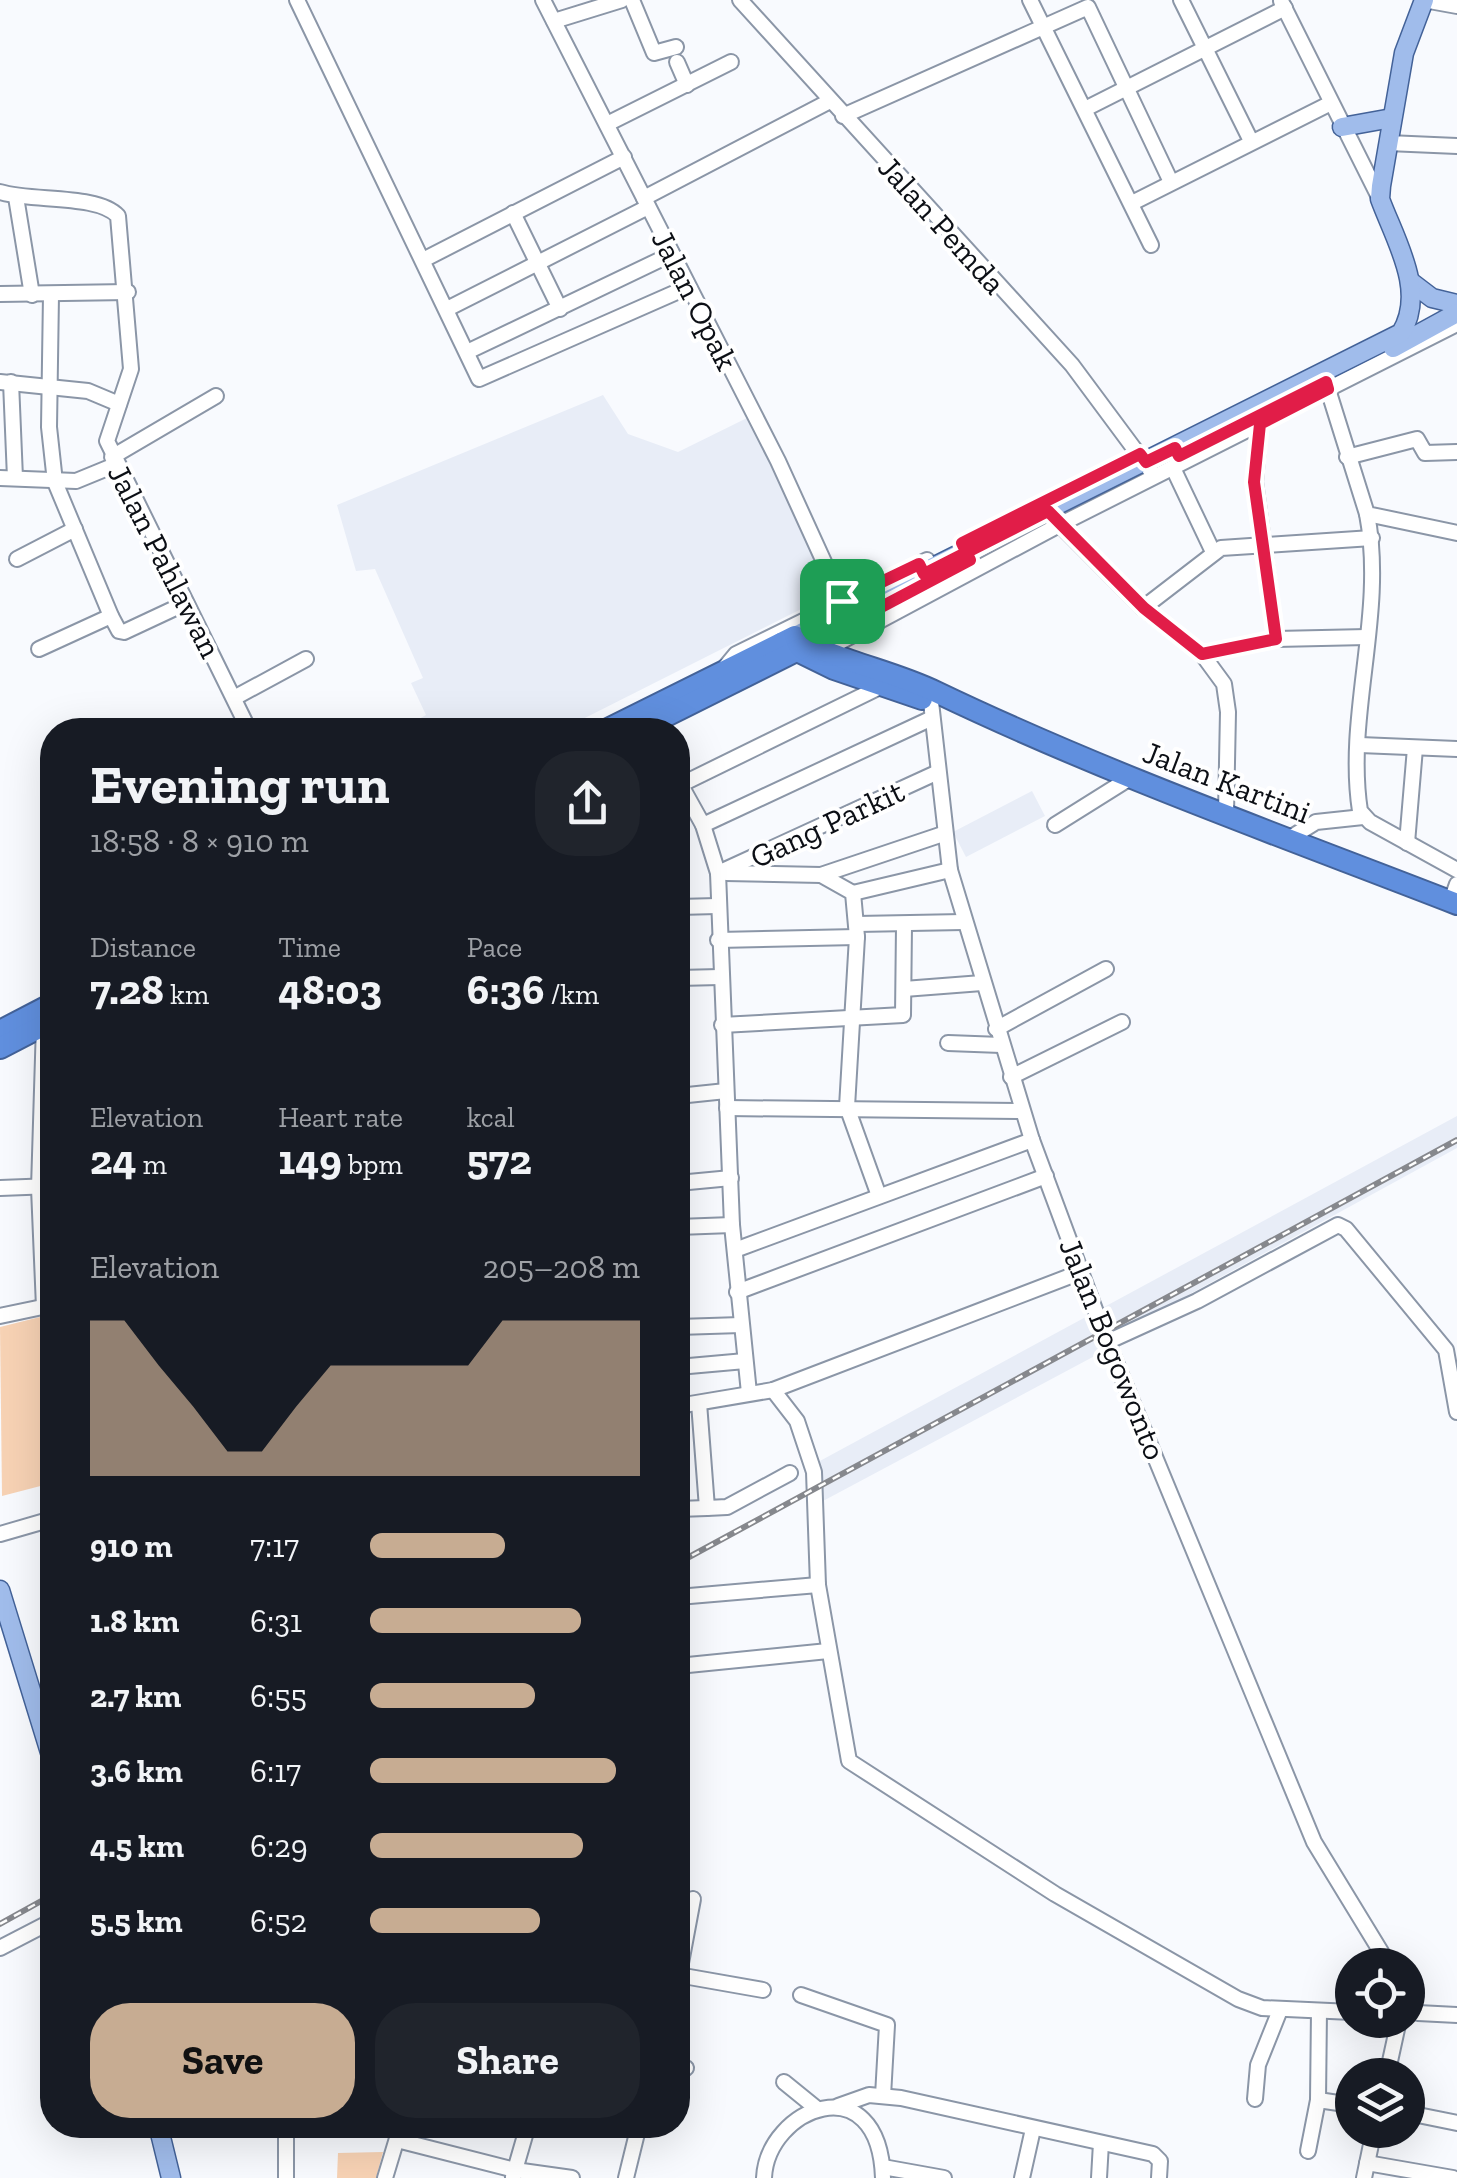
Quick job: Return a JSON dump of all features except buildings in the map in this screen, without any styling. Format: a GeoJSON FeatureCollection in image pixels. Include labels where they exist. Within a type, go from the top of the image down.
{"type":"FeatureCollection","features":[{"type":"Feature","properties":{"kind":"highway","name":"Jalan Kartini"},"geometry":{"type":"LineString","coordinates":[[804,649],[860,662],[1130,778],[1455,896]]}},
{"type":"Feature","properties":{"kind":"highway","name":"Jalan Kartini"},"geometry":{"type":"LineString","coordinates":[[804,649],[930,710],[977,714]]}},
{"type":"Feature","properties":{"kind":"highway"},"geometry":{"type":"LineString","coordinates":[[629,718],[723,670],[804,649]]}},
{"type":"Feature","properties":{"kind":"highway"},"geometry":{"type":"LineString","coordinates":[[666,718],[804,649]]}},
{"type":"Feature","properties":{"kind":"highway"},"geometry":{"type":"LineString","coordinates":[[0,1031],[40,1010]]}},
{"type":"Feature","properties":{"kind":"highway"},"geometry":{"type":"LineString","coordinates":[[0,1048],[40,1027]]}},
{"type":"Feature","properties":{"kind":"main road"},"geometry":{"type":"LineString","coordinates":[[1326,381],[1393,340],[1406,324],[1411,282],[1380,199],[1404,53],[1424,0]]}},
{"type":"Feature","properties":{"kind":"main road"},"geometry":{"type":"LineString","coordinates":[[1342,127],[1392,118]]}},
{"type":"Feature","properties":{"kind":"main road"},"geometry":{"type":"LineString","coordinates":[[1411,282],[1454,304]]}},
{"type":"Feature","properties":{"kind":"main road"},"geometry":{"type":"LineString","coordinates":[[804,649],[847,611],[924,573],[1054,518],[1146,462],[1174,453],[1326,381],[1454,304]]}},
{"type":"Feature","properties":{"kind":"main road"},"geometry":{"type":"LineString","coordinates":[[0,1590],[40,1719]]}},
{"type":"Feature","properties":{"kind":"main road"},"geometry":{"type":"LineString","coordinates":[[161,2138],[171,2178]]}},
{"type":"Feature","properties":{"kind":"street"},"geometry":{"type":"LineString","coordinates":[[297,0],[482,380],[688,287]]}},
{"type":"Feature","properties":{"kind":"street","name":"Jalan Opak"},"geometry":{"type":"LineString","coordinates":[[543,0],[798,502],[847,611]]}},
{"type":"Feature","properties":{"kind":"street"},"geometry":{"type":"LineString","coordinates":[[554,21],[622,0]]}},
{"type":"Feature","properties":{"kind":"street"},"geometry":{"type":"LineString","coordinates":[[632,0],[654,53],[676,54],[687,85]]}},
{"type":"Feature","properties":{"kind":"street","name":"Jalan Pemda"},"geometry":{"type":"LineString","coordinates":[[740,0],[828,102],[1072,364],[1146,462]]}},
{"type":"Feature","properties":{"kind":"street"},"geometry":{"type":"LineString","coordinates":[[1030,0],[1151,245]]}},
{"type":"Feature","properties":{"kind":"street"},"geometry":{"type":"LineString","coordinates":[[842,116],[1045,28],[1086,4],[1103,0]]}},
{"type":"Feature","properties":{"kind":"street"},"geometry":{"type":"LineString","coordinates":[[1181,0],[1251,141]]}},
{"type":"Feature","properties":{"kind":"street"},"geometry":{"type":"LineString","coordinates":[[1424,0],[1457,6]]}},
{"type":"Feature","properties":{"kind":"street"},"geometry":{"type":"LineString","coordinates":[[1086,4],[1171,182]]}},
{"type":"Feature","properties":{"kind":"street"},"geometry":{"type":"LineString","coordinates":[[1084,109],[1206,49],[1283,4],[1329,104],[1380,199]]}},
{"type":"Feature","properties":{"kind":"street"},"geometry":{"type":"LineString","coordinates":[[607,124],[731,62]]}},
{"type":"Feature","properties":{"kind":"street"},"geometry":{"type":"LineString","coordinates":[[449,308],[539,264],[828,102]]}},
{"type":"Feature","properties":{"kind":"street"},"geometry":{"type":"LineString","coordinates":[[1132,204],[1329,104]]}},
{"type":"Feature","properties":{"kind":"street"},"geometry":{"type":"LineString","coordinates":[[1388,143],[1457,146]]}},
{"type":"Feature","properties":{"kind":"street"},"geometry":{"type":"LineString","coordinates":[[423,260],[624,157]]}},
{"type":"Feature","properties":{"kind":"street","name":"Jalan Pahlawan"},"geometry":{"type":"LineString","coordinates":[[0,192],[16,197],[100,204],[110,208],[120,222],[132,370],[107,434],[114,461],[243,718]]}},
{"type":"Feature","properties":{"kind":"street"},"geometry":{"type":"LineString","coordinates":[[16,197],[32,295]]}},
{"type":"Feature","properties":{"kind":"street"},"geometry":{"type":"LineString","coordinates":[[513,213],[560,310]]}},
{"type":"Feature","properties":{"kind":"street"},"geometry":{"type":"LineString","coordinates":[[467,352],[672,254]]}},
{"type":"Feature","properties":{"kind":"street"},"geometry":{"type":"LineString","coordinates":[[0,294],[128,292]]}},
{"type":"Feature","properties":{"kind":"street"},"geometry":{"type":"LineString","coordinates":[[51,295],[49,384],[55,482],[111,616],[118,631],[124,632],[186,603]]}},
{"type":"Feature","properties":{"kind":"street"},"geometry":{"type":"LineString","coordinates":[[1226,813],[1227,697],[1202,654],[1144,608],[1054,518],[1406,324]]}},
{"type":"Feature","properties":{"kind":"street"},"geometry":{"type":"LineString","coordinates":[[1174,453],[1260,424],[1326,381],[1457,324]]}},
{"type":"Feature","properties":{"kind":"street"},"geometry":{"type":"LineString","coordinates":[[1326,381],[1372,538],[1375,600],[1366,637],[1360,745],[1359,804],[1363,817]]}},
{"type":"Feature","properties":{"kind":"street"},"geometry":{"type":"LineString","coordinates":[[119,404],[88,390],[6,382],[8,478],[76,481],[216,396]]}},
{"type":"Feature","properties":{"kind":"street"},"geometry":{"type":"LineString","coordinates":[[1260,424],[1254,482],[1276,639]]}},
{"type":"Feature","properties":{"kind":"street"},"geometry":{"type":"LineString","coordinates":[[1346,456],[1418,439],[1425,454],[1457,452]]}},
{"type":"Feature","properties":{"kind":"street"},"geometry":{"type":"LineString","coordinates":[[1174,453],[1214,552]]}},
{"type":"Feature","properties":{"kind":"street"},"geometry":{"type":"LineString","coordinates":[[804,649],[1146,462]]}},
{"type":"Feature","properties":{"kind":"street"},"geometry":{"type":"LineString","coordinates":[[1367,514],[1457,533]]}},
{"type":"Feature","properties":{"kind":"street"},"geometry":{"type":"LineString","coordinates":[[16,559],[74,530]]}},
{"type":"Feature","properties":{"kind":"street"},"geometry":{"type":"LineString","coordinates":[[1144,608],[1214,552],[1263,542],[1372,538]]}},
{"type":"Feature","properties":{"kind":"street"},"geometry":{"type":"LineString","coordinates":[[723,670],[736,654],[847,611]]}},
{"type":"Feature","properties":{"kind":"street"},"geometry":{"type":"LineString","coordinates":[[40,649],[111,616]]}},
{"type":"Feature","properties":{"kind":"street"},"geometry":{"type":"LineString","coordinates":[[1202,654],[1276,639],[1366,637]]}},
{"type":"Feature","properties":{"kind":"street"},"geometry":{"type":"LineString","coordinates":[[234,698],[306,659]]}},
{"type":"Feature","properties":{"kind":"street"},"geometry":{"type":"LineString","coordinates":[[690,778],[882,686]]}},
{"type":"Feature","properties":{"kind":"street"},"geometry":{"type":"LineString","coordinates":[[703,826],[930,710]]}},
{"type":"Feature","properties":{"kind":"street","name":"Jalan Bogowonto"},"geometry":{"type":"LineString","coordinates":[[930,710],[950,870],[1021,1111],[1107,1342],[1314,1842],[1378,1948]]}},
{"type":"Feature","properties":{"kind":"street"},"geometry":{"type":"LineString","coordinates":[[1360,745],[1457,749]]}},
{"type":"Feature","properties":{"kind":"street"},"geometry":{"type":"LineString","coordinates":[[1407,843],[1415,748]]}},
{"type":"Feature","properties":{"kind":"street","name":"Gang Parkit"},"geometry":{"type":"LineString","coordinates":[[720,873],[936,773]]}},
{"type":"Feature","properties":{"kind":"street"},"geometry":{"type":"LineString","coordinates":[[1056,825],[1130,778]]}},
{"type":"Feature","properties":{"kind":"street"},"geometry":{"type":"LineString","coordinates":[[690,803],[720,873],[718,940],[732,1225],[749,1392]]}},
{"type":"Feature","properties":{"kind":"street"},"geometry":{"type":"LineString","coordinates":[[1290,838],[1316,822],[1363,817],[1457,870]]}},
{"type":"Feature","properties":{"kind":"street"},"geometry":{"type":"LineString","coordinates":[[720,873],[821,875],[943,834]]}},
{"type":"Feature","properties":{"kind":"street"},"geometry":{"type":"LineString","coordinates":[[821,875],[853,892],[950,870]]}},
{"type":"Feature","properties":{"kind":"street"},"geometry":{"type":"LineString","coordinates":[[853,892],[857,930],[847,1107],[879,1196]]}},
{"type":"Feature","properties":{"kind":"street"},"geometry":{"type":"LineString","coordinates":[[690,907],[717,906]]}},
{"type":"Feature","properties":{"kind":"street"},"geometry":{"type":"LineString","coordinates":[[718,940],[963,922]]}},
{"type":"Feature","properties":{"kind":"street"},"geometry":{"type":"LineString","coordinates":[[722,1024],[903,1016],[904,926]]}},
{"type":"Feature","properties":{"kind":"street"},"geometry":{"type":"LineString","coordinates":[[996,1029],[1106,969]]}},
{"type":"Feature","properties":{"kind":"street"},"geometry":{"type":"LineString","coordinates":[[690,978],[720,977]]}},
{"type":"Feature","properties":{"kind":"street"},"geometry":{"type":"LineString","coordinates":[[904,990],[982,983]]}},
{"type":"Feature","properties":{"kind":"street"},"geometry":{"type":"LineString","coordinates":[[1011,1077],[1122,1022]]}},
{"type":"Feature","properties":{"kind":"street"},"geometry":{"type":"LineString","coordinates":[[948,1043],[1002,1045]]}},
{"type":"Feature","properties":{"kind":"street"},"geometry":{"type":"LineString","coordinates":[[690,1095],[726,1091]]}},
{"type":"Feature","properties":{"kind":"street"},"geometry":{"type":"LineString","coordinates":[[727,1108],[1021,1111]]}},
{"type":"Feature","properties":{"kind":"street"},"geometry":{"type":"LineString","coordinates":[[735,1250],[1032,1140]]}},
{"type":"Feature","properties":{"kind":"street"},"geometry":{"type":"LineString","coordinates":[[737,1292],[1046,1176]]}},
{"type":"Feature","properties":{"kind":"street"},"geometry":{"type":"LineString","coordinates":[[690,1182],[731,1178]]}},
{"type":"Feature","properties":{"kind":"street"},"geometry":{"type":"LineString","coordinates":[[0,1188],[40,1187]]}},
{"type":"Feature","properties":{"kind":"street"},"geometry":{"type":"LineString","coordinates":[[690,1227],[732,1225]]}},
{"type":"Feature","properties":{"kind":"street"},"geometry":{"type":"LineString","coordinates":[[1107,1342],[1197,1301],[1338,1226],[1346,1228],[1442,1343],[1457,1412]]}},
{"type":"Feature","properties":{"kind":"street"},"geometry":{"type":"LineString","coordinates":[[690,1404],[773,1390],[1080,1272]]}},
{"type":"Feature","properties":{"kind":"street"},"geometry":{"type":"LineString","coordinates":[[0,1316],[40,1308]]}},
{"type":"Feature","properties":{"kind":"street"},"geometry":{"type":"LineString","coordinates":[[690,1327],[741,1325]]}},
{"type":"Feature","properties":{"kind":"street"},"geometry":{"type":"LineString","coordinates":[[690,1365],[745,1361]]}},
{"type":"Feature","properties":{"kind":"street"},"geometry":{"type":"LineString","coordinates":[[773,1390],[796,1422],[814,1472],[818,1585],[844,1752],[853,1766],[1164,1958],[1252,2005],[1335,2012]]}},
{"type":"Feature","properties":{"kind":"street"},"geometry":{"type":"LineString","coordinates":[[699,1403],[707,1508]]}},
{"type":"Feature","properties":{"kind":"street"},"geometry":{"type":"LineString","coordinates":[[690,1509],[727,1507],[790,1472]]}},
{"type":"Feature","properties":{"kind":"street"},"geometry":{"type":"LineString","coordinates":[[0,1534],[40,1522]]}},
{"type":"Feature","properties":{"kind":"street"},"geometry":{"type":"LineString","coordinates":[[690,1596],[818,1585]]}},
{"type":"Feature","properties":{"kind":"street"},"geometry":{"type":"LineString","coordinates":[[690,1665],[828,1650]]}},
{"type":"Feature","properties":{"kind":"street"},"geometry":{"type":"LineString","coordinates":[[690,1918],[694,1899]]}},
{"type":"Feature","properties":{"kind":"street"},"geometry":{"type":"LineString","coordinates":[[0,1948],[40,1927]]}},
{"type":"Feature","properties":{"kind":"street"},"geometry":{"type":"LineString","coordinates":[[690,1978],[763,1990]]}},
{"type":"Feature","properties":{"kind":"street"},"geometry":{"type":"LineString","coordinates":[[801,1995],[888,2026],[883,2096]]}},
{"type":"Feature","properties":{"kind":"street"},"geometry":{"type":"LineString","coordinates":[[1255,2099],[1258,2064],[1280,2010]]}},
{"type":"Feature","properties":{"kind":"street"},"geometry":{"type":"LineString","coordinates":[[1308,2151],[1318,2100],[1318,2011]]}},
{"type":"Feature","properties":{"kind":"street"},"geometry":{"type":"LineString","coordinates":[[1425,2014],[1457,2015]]}},
{"type":"Feature","properties":{"kind":"street"},"geometry":{"type":"LineString","coordinates":[[784,2082],[812,2104],[838,2106],[869,2095],[883,2096],[1158,2157],[1158,2178]]}},
{"type":"Feature","properties":{"kind":"street"},"geometry":{"type":"LineString","coordinates":[[1318,2100],[1335,2102]]}},
{"type":"Feature","properties":{"kind":"street"},"geometry":{"type":"LineString","coordinates":[[764,2178],[765,2162],[772,2149],[812,2104]]}},
{"type":"Feature","properties":{"kind":"street"},"geometry":{"type":"LineString","coordinates":[[838,2106],[869,2126],[883,2172],[944,2178]]}},
{"type":"Feature","properties":{"kind":"street"},"geometry":{"type":"LineString","coordinates":[[1425,2117],[1457,2122]]}},
{"type":"Feature","properties":{"kind":"street"},"geometry":{"type":"LineString","coordinates":[[1022,2178],[1033,2128]]}},
{"type":"Feature","properties":{"kind":"street"},"geometry":{"type":"LineString","coordinates":[[286,2138],[286,2178]]}},
{"type":"Feature","properties":{"kind":"street"},"geometry":{"type":"LineString","coordinates":[[386,2178],[397,2138]]}},
{"type":"Feature","properties":{"kind":"street"},"geometry":{"type":"LineString","coordinates":[[415,2138],[514,2174],[572,2178]]}},
{"type":"Feature","properties":{"kind":"street"},"geometry":{"type":"LineString","coordinates":[[514,2174],[524,2138]]}},
{"type":"Feature","properties":{"kind":"street"},"geometry":{"type":"LineString","coordinates":[[626,2178],[636,2138]]}},
{"type":"Feature","properties":{"kind":"street"},"geometry":{"type":"LineString","coordinates":[[1098,2178],[1101,2143]]}},
{"type":"Feature","properties":{"kind":"street"},"geometry":{"type":"LineString","coordinates":[[1365,2171],[1453,2178]]}},
{"type":"Feature","properties":{"kind":"shaded area"},"geometry":{"type":"Polygon","coordinates":[[[603,395],[628,434],[678,452],[747,418],[833,593],[585,718],[421,718],[426,715],[411,683],[423,678],[375,569],[356,571],[337,505],[603,395]]]}},
{"type":"Feature","properties":{"kind":"shaded area"},"geometry":{"type":"Polygon","coordinates":[[[1032,791],[1045,816],[966,857],[953,832],[1032,791]]]}},
{"type":"Feature","properties":{"kind":"shaded area"},"geometry":{"type":"Polygon","coordinates":[[[1457,1116],[1457,1148],[1102,1342],[1104,1351],[823,1501],[818,1462],[1457,1116]]]}},
{"type":"Feature","properties":{"kind":"shaded area"},"geometry":{"type":"Polygon","coordinates":[[[40,1317],[40,1486],[2,1496],[0,1327],[40,1317]]]}},
{"type":"Feature","properties":{"kind":"shaded area"},"geometry":{"type":"Polygon","coordinates":[[[383,2152],[376,2178],[337,2178],[338,2153],[383,2152]]]}},
{"type":"Feature","properties":{"kind":"railway"},"geometry":{"type":"LineString","coordinates":[[690,1556],[1457,1140]]}},
{"type":"Feature","properties":{"kind":"railway"},"geometry":{"type":"LineString","coordinates":[[0,1924],[40,1902]]}},
{"type":"Feature","properties":{"kind":"route"},"geometry":{"type":"LineString","coordinates":[[842,601],[853,622],[970,560],[966,552],[962,543],[1140,454],[1146,462],[1175,448],[1179,456],[1326,382],[1328,389],[1260,424],[1254,482],[1276,639],[1202,654],[1144,608],[1048,511],[966,552],[924,574],[919,564],[842,601]]}}]}
